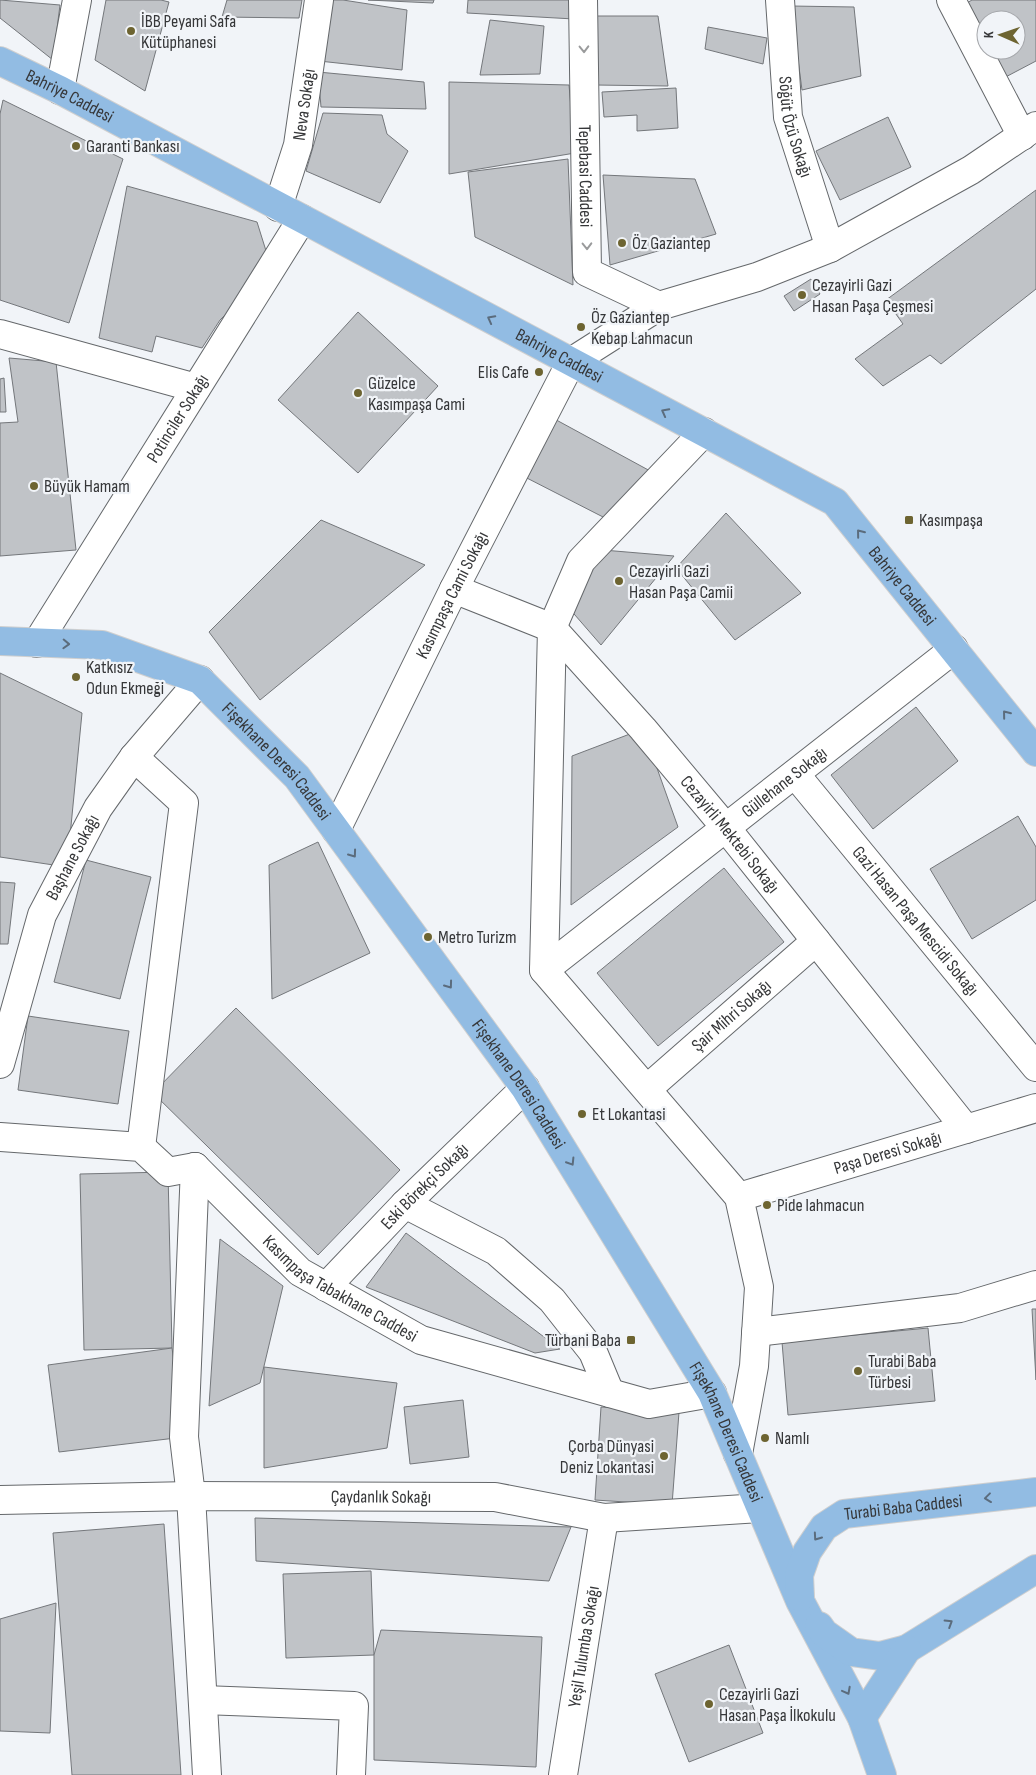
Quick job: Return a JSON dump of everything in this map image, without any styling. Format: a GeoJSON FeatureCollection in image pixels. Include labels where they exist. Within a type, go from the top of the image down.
{"type":"FeatureCollection","features":[{"type":"Feature","properties":{"kind":"main road","name":"Bahriye Caddesi"},"geometry":{"type":"LineString","coordinates":[[0,61],[60,90],[836,502],[1036,752]]}},
{"type":"Feature","properties":{"kind":"main road","name":"Fişekhane Deresi Caddesi"},"geometry":{"type":"LineString","coordinates":[[0,641],[102,645],[200,680],[297,777],[525,1088],[712,1393],[800,1601],[862,1718],[882,1775]]}},
{"type":"Feature","properties":{"kind":"main road","name":"Turabi Baba Caddesi"},"geometry":{"type":"LineString","coordinates":[[800,1601],[799,1575],[807,1552],[824,1527],[844,1514],[1036,1492]]}},
{"type":"Feature","properties":{"kind":"main road"},"geometry":{"type":"LineString","coordinates":[[800,1601],[824,1633],[851,1652],[880,1656],[908,1649],[1036,1569]]}},
{"type":"Feature","properties":{"kind":"main road"},"geometry":{"type":"LineString","coordinates":[[862,1718],[908,1649]]}},
{"type":"Feature","properties":{"kind":"street"},"geometry":{"type":"LineString","coordinates":[[60,90],[77,0]]}},
{"type":"Feature","properties":{"kind":"street","name":"Neva Sokağı"},"geometry":{"type":"LineString","coordinates":[[278,207],[298,145],[319,0]]}},
{"type":"Feature","properties":{"kind":"street","name":"Tepebasi Caddesi"},"geometry":{"type":"LineString","coordinates":[[583,0],[588,272],[659,306]]}},
{"type":"Feature","properties":{"kind":"street","name":"Söğüt Özü Sokağı"},"geometry":{"type":"LineString","coordinates":[[780,0],[788,116],[830,248]]}},
{"type":"Feature","properties":{"kind":"street"},"geometry":{"type":"LineString","coordinates":[[571,362],[659,306],[756,277],[830,248],[971,170],[1029,131],[950,0]]}},
{"type":"Feature","properties":{"kind":"street","name":"Potinciler Sokağı"},"geometry":{"type":"LineString","coordinates":[[37,642],[302,219]]}},
{"type":"Feature","properties":{"kind":"street"},"geometry":{"type":"LineString","coordinates":[[0,334],[196,388]]}},
{"type":"Feature","properties":{"kind":"street","name":"Kasımpaşa Cami Sokağı"},"geometry":{"type":"LineString","coordinates":[[336,830],[454,589],[571,362]]}},
{"type":"Feature","properties":{"kind":"street"},"geometry":{"type":"LineString","coordinates":[[704,432],[581,561],[552,628],[544,970],[739,1196],[759,1287],[754,1366],[738,1454]]}},
{"type":"Feature","properties":{"kind":"street","name":"Cezayirli Mektebi Sokağı"},"geometry":{"type":"LineString","coordinates":[[454,589],[552,628],[643,730],[726,828],[966,1128]]}},
{"type":"Feature","properties":{"kind":"street","name":"Güllehane Sokağı"},"geometry":{"type":"LineString","coordinates":[[544,970],[954,649]]}},
{"type":"Feature","properties":{"kind":"street","name":"Başhane Sokağı"},"geometry":{"type":"LineString","coordinates":[[0,1064],[42,915],[98,808],[134,757],[200,680]]}},
{"type":"Feature","properties":{"kind":"street"},"geometry":{"type":"LineString","coordinates":[[134,757],[184,803],[142,1147]]}},
{"type":"Feature","properties":{"kind":"street","name":"Gazi Hasan Paşa Mescidi Sokağı"},"geometry":{"type":"LineString","coordinates":[[795,774],[1036,1067]]}},
{"type":"Feature","properties":{"kind":"street","name":"Şair Mihri Sokağı"},"geometry":{"type":"LineString","coordinates":[[647,1089],[816,940]]}},
{"type":"Feature","properties":{"kind":"street","name":"Eski Börekçi Sokağı"},"geometry":{"type":"LineString","coordinates":[[326,1286],[405,1204],[525,1088]]}},
{"type":"Feature","properties":{"kind":"street","name":"Paşa Deresi Sokağı"},"geometry":{"type":"LineString","coordinates":[[739,1196],[1036,1108]]}},
{"type":"Feature","properties":{"kind":"street"},"geometry":{"type":"LineString","coordinates":[[0,1137],[142,1147],[168,1172],[195,1167],[184,1437],[191,1496],[207,1775]]}},
{"type":"Feature","properties":{"kind":"street","name":"Kasımpaşa Tabakhane Caddesi"},"geometry":{"type":"LineString","coordinates":[[195,1167],[300,1272],[421,1340],[649,1404],[712,1393]]}},
{"type":"Feature","properties":{"kind":"street"},"geometry":{"type":"LineString","coordinates":[[405,1204],[496,1250],[552,1300],[594,1352],[610,1393]]}},
{"type":"Feature","properties":{"kind":"street"},"geometry":{"type":"LineString","coordinates":[[756,1332],[960,1308],[1036,1285]]}},
{"type":"Feature","properties":{"kind":"street","name":"Çaydanlık Sokağı"},"geometry":{"type":"LineString","coordinates":[[0,1500],[191,1496],[496,1497],[604,1518],[760,1508]]}},
{"type":"Feature","properties":{"kind":"street","name":"Yeşil Tulumba Sokağı"},"geometry":{"type":"LineString","coordinates":[[562,1775],[604,1518]]}},
{"type":"Feature","properties":{"kind":"street"},"geometry":{"type":"LineString","coordinates":[[203,1700],[354,1706],[351,1775]]}},
{"type":"Feature","properties":{"kind":"building"},"geometry":{"type":"Polygon","coordinates":[[[0,0],[60,5],[53,60],[0,18],[0,0]]]}},
{"type":"Feature","properties":{"kind":"building","name":"İBB Peyami Safa Kütüphanesi"},"geometry":{"type":"Polygon","coordinates":[[[106,0],[161,0],[169,2],[145,91],[95,60],[106,0]]]}},
{"type":"Feature","properties":{"kind":"building"},"geometry":{"type":"Polygon","coordinates":[[[227,0],[302,0],[299,18],[222,17],[227,0]]]}},
{"type":"Feature","properties":{"kind":"building"},"geometry":{"type":"Polygon","coordinates":[[[325,0],[343,0],[407,10],[402,70],[319,61],[325,0]]]}},
{"type":"Feature","properties":{"kind":"building"},"geometry":{"type":"Polygon","coordinates":[[[368,0],[434,0],[433,3],[368,0]]]}},
{"type":"Feature","properties":{"kind":"building"},"geometry":{"type":"Polygon","coordinates":[[[468,0],[573,0],[574,19],[467,13],[468,0]]]}},
{"type":"Feature","properties":{"kind":"building"},"geometry":{"type":"Polygon","coordinates":[[[972,0],[1036,0],[1036,61],[998,81],[986,60],[1026,60],[1026,10],[976,10],[976,41],[958,8],[972,0]]]}},
{"type":"Feature","properties":{"kind":"building"},"geometry":{"type":"Polygon","coordinates":[[[791,6],[854,7],[861,76],[802,90],[791,6]]]}},
{"type":"Feature","properties":{"kind":"building"},"geometry":{"type":"Polygon","coordinates":[[[597,16],[658,16],[668,86],[595,85],[597,16]]]}},
{"type":"Feature","properties":{"kind":"building"},"geometry":{"type":"Polygon","coordinates":[[[490,20],[544,26],[540,74],[480,75],[490,20]]]}},
{"type":"Feature","properties":{"kind":"building"},"geometry":{"type":"Polygon","coordinates":[[[708,27],[767,38],[763,64],[705,49],[708,27]]]}},
{"type":"Feature","properties":{"kind":"building"},"geometry":{"type":"Polygon","coordinates":[[[318,72],[424,82],[426,109],[321,107],[318,72]]]}},
{"type":"Feature","properties":{"kind":"building"},"geometry":{"type":"Polygon","coordinates":[[[449,82],[569,85],[575,153],[449,174],[449,82]]]}},
{"type":"Feature","properties":{"kind":"building"},"geometry":{"type":"Polygon","coordinates":[[[676,88],[678,128],[637,131],[637,115],[604,117],[602,92],[676,88]]]}},
{"type":"Feature","properties":{"kind":"building"},"geometry":{"type":"Polygon","coordinates":[[[3,100],[123,159],[69,323],[0,300],[0,114],[3,100]]]}},
{"type":"Feature","properties":{"kind":"building"},"geometry":{"type":"Polygon","coordinates":[[[323,113],[382,115],[387,134],[408,151],[380,203],[306,171],[323,113]]]}},
{"type":"Feature","properties":{"kind":"building"},"geometry":{"type":"Polygon","coordinates":[[[888,117],[911,167],[840,200],[816,151],[888,117]]]}},
{"type":"Feature","properties":{"kind":"building"},"geometry":{"type":"Polygon","coordinates":[[[568,159],[573,285],[475,237],[468,172],[568,159]]]}},
{"type":"Feature","properties":{"kind":"building"},"geometry":{"type":"Polygon","coordinates":[[[603,175],[695,179],[716,234],[610,265],[603,175]]]}},
{"type":"Feature","properties":{"kind":"building"},"geometry":{"type":"Polygon","coordinates":[[[127,186],[257,222],[267,254],[244,296],[220,320],[202,348],[156,336],[152,352],[99,338],[127,186]]]}},
{"type":"Feature","properties":{"kind":"building"},"geometry":{"type":"Polygon","coordinates":[[[1036,190],[1036,289],[941,364],[930,355],[883,386],[855,359],[903,324],[886,300],[1036,190]]]}},
{"type":"Feature","properties":{"kind":"building","name":"Cezayirli Gazi Hasan Paşa Çeşmesi"},"geometry":{"type":"Polygon","coordinates":[[[811,279],[820,294],[794,311],[784,296],[811,279]]]}},
{"type":"Feature","properties":{"kind":"building","name":"Güzelce Kasımpaşa Cami"},"geometry":{"type":"Polygon","coordinates":[[[358,312],[438,386],[358,473],[278,400],[358,312]]]}},
{"type":"Feature","properties":{"kind":"building","name":"Büyük Hamam"},"geometry":{"type":"Polygon","coordinates":[[[9,358],[56,362],[76,550],[0,556],[0,423],[18,422],[9,358]]]}},
{"type":"Feature","properties":{"kind":"building"},"geometry":{"type":"Polygon","coordinates":[[[4,378],[6,412],[0,412],[0,379],[4,378]]]}},
{"type":"Feature","properties":{"kind":"building"},"geometry":{"type":"Polygon","coordinates":[[[549,416],[652,472],[605,518],[521,475],[549,416]]]}},
{"type":"Feature","properties":{"kind":"building"},"geometry":{"type":"Polygon","coordinates":[[[726,513],[801,593],[735,640],[676,568],[726,513]]]}},
{"type":"Feature","properties":{"kind":"building"},"geometry":{"type":"Polygon","coordinates":[[[321,520],[425,565],[260,700],[209,632],[321,520]]]}},
{"type":"Feature","properties":{"kind":"building","name":"Cezayirli Gazi Hasan Paşa Camii"},"geometry":{"type":"Polygon","coordinates":[[[603,550],[674,556],[601,645],[568,607],[603,550]]]}},
{"type":"Feature","properties":{"kind":"building"},"geometry":{"type":"Polygon","coordinates":[[[0,673],[82,713],[67,867],[0,857],[0,673]]]}},
{"type":"Feature","properties":{"kind":"building"},"geometry":{"type":"Polygon","coordinates":[[[916,707],[958,761],[873,829],[831,775],[916,707]]]}},
{"type":"Feature","properties":{"kind":"building"},"geometry":{"type":"Polygon","coordinates":[[[643,729],[678,827],[571,905],[572,756],[643,729]]]}},
{"type":"Feature","properties":{"kind":"building"},"geometry":{"type":"Polygon","coordinates":[[[1018,816],[1036,847],[1036,900],[972,939],[930,869],[1018,816]]]}},
{"type":"Feature","properties":{"kind":"building"},"geometry":{"type":"Polygon","coordinates":[[[318,842],[370,953],[272,999],[269,865],[318,842]]]}},
{"type":"Feature","properties":{"kind":"building"},"geometry":{"type":"Polygon","coordinates":[[[86,860],[151,877],[120,999],[54,982],[86,860]]]}},
{"type":"Feature","properties":{"kind":"building"},"geometry":{"type":"Polygon","coordinates":[[[724,868],[784,942],[658,1046],[597,973],[724,868]]]}},
{"type":"Feature","properties":{"kind":"building"},"geometry":{"type":"Polygon","coordinates":[[[0,882],[15,883],[8,944],[0,944],[0,882]]]}},
{"type":"Feature","properties":{"kind":"building"},"geometry":{"type":"Polygon","coordinates":[[[236,1008],[400,1170],[318,1255],[153,1093],[236,1008]]]}},
{"type":"Feature","properties":{"kind":"building"},"geometry":{"type":"Polygon","coordinates":[[[28,1016],[129,1031],[118,1104],[18,1090],[28,1016]]]}},
{"type":"Feature","properties":{"kind":"building"},"geometry":{"type":"Polygon","coordinates":[[[168,1172],[172,1348],[84,1350],[80,1174],[168,1172]]]}},
{"type":"Feature","properties":{"kind":"building"},"geometry":{"type":"Polygon","coordinates":[[[406,1233],[560,1349],[535,1353],[366,1287],[406,1233]]]}},
{"type":"Feature","properties":{"kind":"building"},"geometry":{"type":"Polygon","coordinates":[[[220,1239],[283,1286],[260,1383],[209,1406],[220,1239]]]}},
{"type":"Feature","properties":{"kind":"building"},"geometry":{"type":"Polygon","coordinates":[[[1032,1309],[1036,1309],[1036,1380],[1032,1309]]]}},
{"type":"Feature","properties":{"kind":"building","name":"Turabi Baba Türbesi"},"geometry":{"type":"Polygon","coordinates":[[[928,1328],[935,1401],[788,1415],[782,1342],[928,1328]]]}},
{"type":"Feature","properties":{"kind":"building"},"geometry":{"type":"Polygon","coordinates":[[[172,1348],[184,1437],[59,1452],[48,1365],[172,1348]]]}},
{"type":"Feature","properties":{"kind":"building"},"geometry":{"type":"Polygon","coordinates":[[[264,1367],[397,1383],[387,1448],[264,1468],[264,1367]]]}},
{"type":"Feature","properties":{"kind":"building"},"geometry":{"type":"Polygon","coordinates":[[[463,1400],[469,1457],[410,1464],[404,1407],[463,1400]]]}},
{"type":"Feature","properties":{"kind":"building"},"geometry":{"type":"Polygon","coordinates":[[[601,1407],[679,1412],[672,1505],[595,1500],[601,1407]]]}},
{"type":"Feature","properties":{"kind":"building"},"geometry":{"type":"Polygon","coordinates":[[[255,1518],[571,1527],[549,1581],[256,1561],[255,1518]]]}},
{"type":"Feature","properties":{"kind":"building"},"geometry":{"type":"Polygon","coordinates":[[[164,1524],[181,1775],[72,1775],[53,1533],[164,1524]]]}},
{"type":"Feature","properties":{"kind":"building"},"geometry":{"type":"Polygon","coordinates":[[[371,1571],[374,1655],[286,1658],[283,1574],[371,1571]]]}},
{"type":"Feature","properties":{"kind":"building"},"geometry":{"type":"Polygon","coordinates":[[[56,1603],[50,1733],[0,1731],[0,1619],[56,1603]]]}},
{"type":"Feature","properties":{"kind":"building"},"geometry":{"type":"Polygon","coordinates":[[[381,1630],[542,1637],[536,1767],[374,1760],[374,1655],[381,1630]]]}},
{"type":"Feature","properties":{"kind":"building","name":"Cezayirli Gazi Hasan Paşa İlkokulu"},"geometry":{"type":"Polygon","coordinates":[[[729,1645],[763,1733],[689,1762],[655,1674],[729,1645]]]}},
{"type":"Feature","properties":{"kind":"place","name":"İBB Peyami Safa Kütüphanesi"},"geometry":{"type":"Point","coordinates":[131,31]}},
{"type":"Feature","properties":{"kind":"place","name":"Garanti Bankası"},"geometry":{"type":"Point","coordinates":[76,146]}},
{"type":"Feature","properties":{"kind":"place","name":"Öz Gaziantep"},"geometry":{"type":"Point","coordinates":[622,243]}},
{"type":"Feature","properties":{"kind":"place","name":"Cezayirli Gazi Hasan Paşa Çeşmesi"},"geometry":{"type":"Point","coordinates":[802,295]}},
{"type":"Feature","properties":{"kind":"place","name":"Öz Gaziantep Kebap Lahmacun"},"geometry":{"type":"Point","coordinates":[581,327]}},
{"type":"Feature","properties":{"kind":"place","name":"Elis Cafe"},"geometry":{"type":"Point","coordinates":[539,372]}},
{"type":"Feature","properties":{"kind":"place","name":"Güzelce Kasımpaşa Cami"},"geometry":{"type":"Point","coordinates":[358,393]}},
{"type":"Feature","properties":{"kind":"place","name":"Büyük Hamam"},"geometry":{"type":"Point","coordinates":[34,486]}},
{"type":"Feature","properties":{"kind":"place","name":"Kasımpaşa"},"geometry":{"type":"Point","coordinates":[909,520]}},
{"type":"Feature","properties":{"kind":"place","name":"Cezayirli Gazi Hasan Paşa Camii"},"geometry":{"type":"Point","coordinates":[619,581]}},
{"type":"Feature","properties":{"kind":"place","name":"Katkısız Odun Ekmeği"},"geometry":{"type":"Point","coordinates":[76,677]}},
{"type":"Feature","properties":{"kind":"place","name":"Metro Turizm"},"geometry":{"type":"Point","coordinates":[428,937]}},
{"type":"Feature","properties":{"kind":"place","name":"Et Lokantasi"},"geometry":{"type":"Point","coordinates":[582,1114]}},
{"type":"Feature","properties":{"kind":"place","name":"Pide lahmacun"},"geometry":{"type":"Point","coordinates":[767,1205]}},
{"type":"Feature","properties":{"kind":"place","name":"Türbani Baba"},"geometry":{"type":"Point","coordinates":[631,1340]}},
{"type":"Feature","properties":{"kind":"place","name":"Turabi Baba Türbesi"},"geometry":{"type":"Point","coordinates":[858,1371]}},
{"type":"Feature","properties":{"kind":"place","name":"Namlı"},"geometry":{"type":"Point","coordinates":[765,1438]}},
{"type":"Feature","properties":{"kind":"place","name":"Çorba Dünyasi Deniz Lokantasi"},"geometry":{"type":"Point","coordinates":[664,1456]}},
{"type":"Feature","properties":{"kind":"place","name":"Cezayirli Gazi Hasan Paşa İlkokulu"},"geometry":{"type":"Point","coordinates":[709,1704]}}]}
